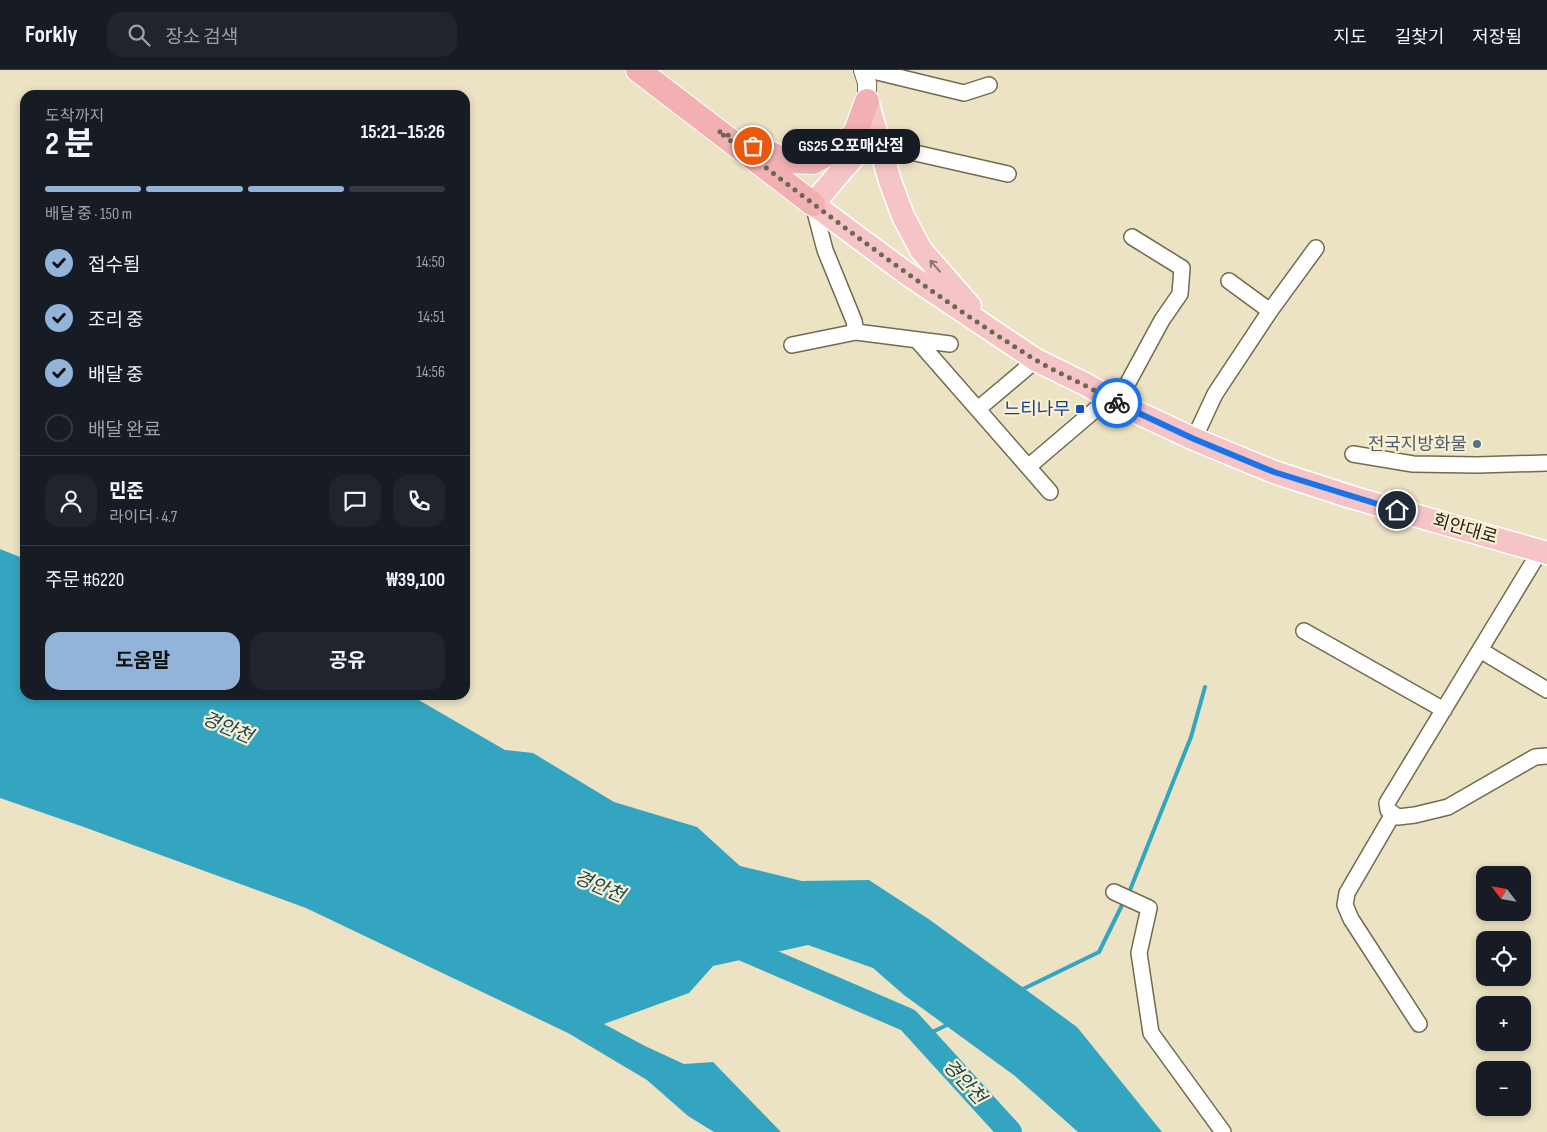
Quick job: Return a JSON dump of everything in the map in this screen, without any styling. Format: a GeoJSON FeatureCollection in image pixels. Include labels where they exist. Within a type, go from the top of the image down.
{"type":"FeatureCollection","features":[{"type":"Feature","properties":{"kind":"highway","name":"회안대로"},"geometry":{"type":"LineString","coordinates":[[638,70],[813,204]]}},
{"type":"Feature","properties":{"kind":"highway"},"geometry":{"type":"LineString","coordinates":[[718,131],[788,161],[813,162],[834,150],[855,134],[867,101]]}},
{"type":"Feature","properties":{"kind":"main road"},"geometry":{"type":"LineString","coordinates":[[867,101],[890,181],[903,216],[921,250],[990,329]]}},
{"type":"Feature","properties":{"kind":"main road"},"geometry":{"type":"LineString","coordinates":[[813,204],[855,155],[867,101]]}},
{"type":"Feature","properties":{"kind":"main road","name":"회안대로"},"geometry":{"type":"LineString","coordinates":[[813,204],[906,273],[1036,360],[1113,401],[1194,439],[1274,472],[1351,497],[1544,552]]}},
{"type":"Feature","properties":{"kind":"street"},"geometry":{"type":"LineString","coordinates":[[863,70],[867,83],[867,101]]}},
{"type":"Feature","properties":{"kind":"street"},"geometry":{"type":"LineString","coordinates":[[869,70],[964,93],[989,86]]}},
{"type":"Feature","properties":{"kind":"street"},"geometry":{"type":"LineString","coordinates":[[880,145],[1008,174]]}},
{"type":"Feature","properties":{"kind":"street"},"geometry":{"type":"LineString","coordinates":[[813,204],[825,250],[854,321],[856,332]]}},
{"type":"Feature","properties":{"kind":"street"},"geometry":{"type":"LineString","coordinates":[[1028,467],[1113,401],[1180,294],[1182,268],[1132,237]]}},
{"type":"Feature","properties":{"kind":"street"},"geometry":{"type":"LineString","coordinates":[[1194,439],[1215,394],[1270,311],[1316,248]]}},
{"type":"Feature","properties":{"kind":"street"},"geometry":{"type":"LineString","coordinates":[[1229,281],[1270,311]]}},
{"type":"Feature","properties":{"kind":"street"},"geometry":{"type":"LineString","coordinates":[[792,345],[856,332],[950,344]]}},
{"type":"Feature","properties":{"kind":"street"},"geometry":{"type":"LineString","coordinates":[[918,340],[1050,492]]}},
{"type":"Feature","properties":{"kind":"street"},"geometry":{"type":"LineString","coordinates":[[978,409],[1036,360]]}},
{"type":"Feature","properties":{"kind":"street"},"geometry":{"type":"LineString","coordinates":[[1353,454],[1413,464],[1477,465],[1547,462]]}},
{"type":"Feature","properties":{"kind":"street"},"geometry":{"type":"LineString","coordinates":[[1544,552],[1480,650],[1387,803],[1388,810],[1398,817],[1448,807],[1535,757],[1547,756]]}},
{"type":"Feature","properties":{"kind":"street"},"geometry":{"type":"LineString","coordinates":[[1304,631],[1444,710]]}},
{"type":"Feature","properties":{"kind":"street"},"geometry":{"type":"LineString","coordinates":[[1480,650],[1547,690]]}},
{"type":"Feature","properties":{"kind":"street"},"geometry":{"type":"LineString","coordinates":[[1393,814],[1347,893],[1345,905],[1351,919],[1420,1024]]}},
{"type":"Feature","properties":{"kind":"street"},"geometry":{"type":"LineString","coordinates":[[1116,893],[1149,908],[1139,953],[1151,1033],[1223,1132]]}},
{"type":"Feature","properties":{"kind":"water"},"geometry":{"type":"Polygon","coordinates":[[[0,549],[20,557],[20,700],[419,700],[505,750],[533,753],[614,802],[697,827],[740,866],[802,881],[869,880],[930,920],[1077,1027],[1162,1132],[1078,1132],[1015,1076],[904,995],[873,968],[808,945],[713,966],[689,993],[604,1024],[684,1064],[713,1062],[781,1132],[714,1132],[688,1116],[647,1080],[568,1033],[306,908],[0,798],[0,549]]]}},
{"type":"Feature","properties":{"kind":"waterway"},"geometry":{"type":"LineString","coordinates":[[1128,895],[1191,737],[1205,687]]}},
{"type":"Feature","properties":{"kind":"waterway"},"geometry":{"type":"LineString","coordinates":[[1019,991],[1099,952],[1124,901]]}},
{"type":"Feature","properties":{"kind":"waterway","name":"경안천"},"geometry":{"type":"LineString","coordinates":[[729,943],[908,1020],[1010,1132]]}},
{"type":"Feature","properties":{"kind":"waterway"},"geometry":{"type":"LineString","coordinates":[[924,1036],[949,1024]]}},
{"type":"Feature","properties":{"kind":"way so far"},"geometry":{"type":"LineString","coordinates":[[753,146],[718,131],[906,273],[1036,360],[1087,385],[1117,403]]}},
{"type":"Feature","properties":{"kind":"place","name":"GS25 오포매산점"},"geometry":{"type":"Point","coordinates":[753,146]}},
{"type":"Feature","properties":{"kind":"place","name":"느티나무"},"geometry":{"type":"Point","coordinates":[1080,409]}},
{"type":"Feature","properties":{"kind":"place","name":"전국지방화물"},"geometry":{"type":"Point","coordinates":[1477,444]}},
{"type":"Feature","properties":{"kind":"route"},"geometry":{"type":"LineString","coordinates":[[1117,403],[1194,439],[1274,472],[1397,510]]}}]}
